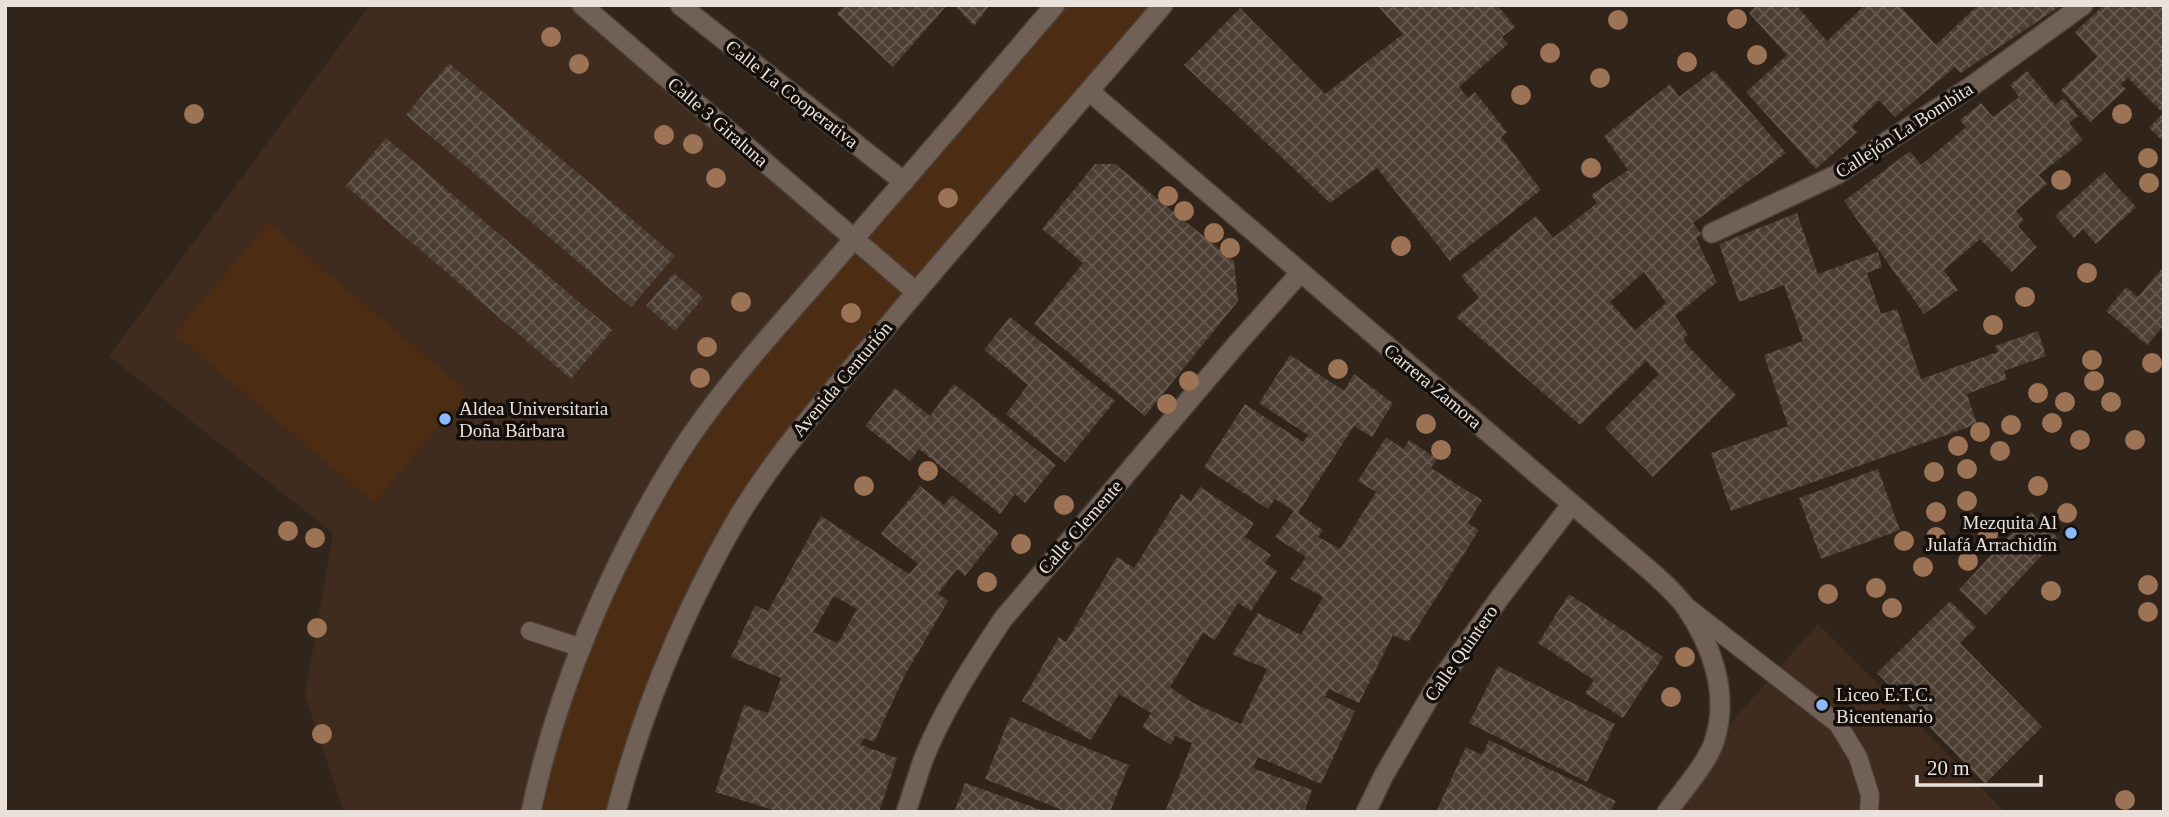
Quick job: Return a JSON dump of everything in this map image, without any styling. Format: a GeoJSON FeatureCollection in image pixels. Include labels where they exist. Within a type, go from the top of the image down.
{"type":"FeatureCollection","features":[{"type":"Feature","properties":{"kind":"street","name":"Calle 3 Giraluna"},"geometry":{"type":"LineString","coordinates":[[582,5],[916,292]]}},
{"type":"Feature","properties":{"kind":"street","name":"Calle La Cooperativa"},"geometry":{"type":"LineString","coordinates":[[680,5],[904,182]]}},
{"type":"Feature","properties":{"kind":"street"},"geometry":{"type":"LineString","coordinates":[[531,812],[557,715],[590,626],[633,536],[675,460],[731,381],[1055,5]]}},
{"type":"Feature","properties":{"kind":"street","name":"Avenida Centurión"},"geometry":{"type":"LineString","coordinates":[[616,812],[632,752],[660,672],[696,594],[739,517],[789,443],[1164,5]]}},
{"type":"Feature","properties":{"kind":"street","name":"Callejón La Bombita"},"geometry":{"type":"LineString","coordinates":[[1712,233],[1836,174],[1969,88],[2083,5]]}},
{"type":"Feature","properties":{"kind":"street","name":"Carrera Zamora"},"geometry":{"type":"LineString","coordinates":[[1089,91],[1661,580],[1684,605],[1713,660],[1720,690],[1720,716],[1714,742],[1667,812]]}},
{"type":"Feature","properties":{"kind":"street","name":"Calle Clemente"},"geometry":{"type":"LineString","coordinates":[[906,812],[924,759],[946,711],[970,668],[1003,619],[1300,273]]}},
{"type":"Feature","properties":{"kind":"street","name":"Calle Quintero"},"geometry":{"type":"LineString","coordinates":[[1366,812],[1434,688],[1572,504]]}},
{"type":"Feature","properties":{"kind":"lane"},"geometry":{"type":"LineString","coordinates":[[1684,605],[1838,724],[1858,757],[1870,795],[1869,812]]}},
{"type":"Feature","properties":{"kind":"lane"},"geometry":{"type":"LineString","coordinates":[[530,631],[582,648]]}},
{"type":"Feature","properties":{"kind":"shaded area","name":"Aldea Universitaria Doña Bárbara"},"geometry":{"type":"Polygon","coordinates":[[[370,5],[577,5],[850,239],[528,812],[343,810],[305,695],[333,533],[109,356],[370,5]]]}},
{"type":"Feature","properties":{"kind":"shaded area"},"geometry":{"type":"Polygon","coordinates":[[[1055,5],[1163,5],[789,443],[696,594],[616,812],[531,812],[557,715],[675,460],[1055,5]]]}},
{"type":"Feature","properties":{"kind":"shaded area"},"geometry":{"type":"Polygon","coordinates":[[[268,222],[468,392],[374,503],[174,334],[268,222]]]}},
{"type":"Feature","properties":{"kind":"shaded area","name":"Liceo E.T.C. Bicentenario"},"geometry":{"type":"Polygon","coordinates":[[[1818,624],[2005,812],[1667,812],[1714,742],[1818,624]]]}},
{"type":"Feature","properties":{"kind":"building"},"geometry":{"type":"Polygon","coordinates":[[[845,5],[947,5],[893,67],[837,14],[845,5]]]}},
{"type":"Feature","properties":{"kind":"building"},"geometry":{"type":"Polygon","coordinates":[[[954,5],[990,5],[974,26],[954,5]]]}},
{"type":"Feature","properties":{"kind":"building"},"geometry":{"type":"Polygon","coordinates":[[[1377,5],[1497,5],[1515,27],[1502,37],[1508,44],[1459,87],[1468,98],[1475,92],[1507,132],[1501,137],[1541,190],[1450,261],[1377,168],[1330,203],[1184,65],[1240,8],[1325,94],[1403,34],[1377,5]]]}},
{"type":"Feature","properties":{"kind":"building"},"geometry":{"type":"Polygon","coordinates":[[[1757,5],[1796,5],[1827,41],[1865,5],[1899,5],[1936,45],[1978,5],[2062,5],[1961,73],[1955,67],[1895,117],[1879,100],[1852,127],[1857,132],[1816,169],[1746,92],[1787,55],[1749,13],[1757,5]]]}},
{"type":"Feature","properties":{"kind":"building"},"geometry":{"type":"Polygon","coordinates":[[[2104,5],[2164,5],[2164,142],[2149,128],[2163,113],[2128,78],[2121,84],[2126,89],[2090,122],[2061,90],[2097,57],[2075,32],[2104,5]]]}},
{"type":"Feature","properties":{"kind":"building"},"geometry":{"type":"Polygon","coordinates":[[[449,63],[675,256],[631,307],[406,115],[449,63]]]}},
{"type":"Feature","properties":{"kind":"building"},"geometry":{"type":"Polygon","coordinates":[[[1714,70],[1786,153],[1693,223],[1702,235],[1696,238],[1717,282],[1675,316],[1688,335],[1683,339],[1688,346],[1736,395],[1653,477],[1605,428],[1659,374],[1646,361],[1580,425],[1456,317],[1479,298],[1461,276],[1536,216],[1553,238],[1597,203],[1591,195],[1628,170],[1604,136],[1670,84],[1679,97],[1714,70]],[[1644,272],[1610,302],[1635,330],[1666,303],[1644,272]]]}},
{"type":"Feature","properties":{"kind":"building"},"geometry":{"type":"Polygon","coordinates":[[[2027,71],[2055,105],[2064,98],[2078,116],[2069,123],[2083,140],[2039,175],[2047,184],[2016,211],[2024,220],[2018,226],[2037,247],[2012,272],[1980,239],[1944,270],[1958,290],[1924,314],[1844,201],[1910,151],[1921,165],[1966,127],[1960,120],[1981,103],[1993,117],[2019,97],[2010,85],[2027,71]]]}},
{"type":"Feature","properties":{"kind":"building"},"geometry":{"type":"Polygon","coordinates":[[[386,138],[612,330],[571,379],[346,186],[386,138]]]}},
{"type":"Feature","properties":{"kind":"building"},"geometry":{"type":"Polygon","coordinates":[[[1095,164],[1115,164],[1234,261],[1238,301],[1145,416],[1034,324],[1083,263],[1042,229],[1095,164]]]}},
{"type":"Feature","properties":{"kind":"building"},"geometry":{"type":"Polygon","coordinates":[[[2104,172],[2136,207],[2096,244],[2083,229],[2074,238],[2055,216],[2104,172]]]}},
{"type":"Feature","properties":{"kind":"building"},"geometry":{"type":"Polygon","coordinates":[[[1797,213],[1818,274],[1878,252],[1882,267],[1867,273],[1881,314],[1897,309],[1921,379],[1998,352],[1995,346],[2038,331],[2046,356],[2004,371],[2007,379],[1967,394],[1977,424],[1731,511],[1711,453],[1788,426],[1764,355],[1803,341],[1784,285],[1739,302],[1719,244],[1797,213]]]}},
{"type":"Feature","properties":{"kind":"building"},"geometry":{"type":"Polygon","coordinates":[[[2164,266],[2164,325],[2147,345],[2106,311],[2126,287],[2138,297],[2164,266]]]}},
{"type":"Feature","properties":{"kind":"building"},"geometry":{"type":"Polygon","coordinates":[[[674,273],[703,298],[675,331],[646,306],[674,273]]]}},
{"type":"Feature","properties":{"kind":"building"},"geometry":{"type":"Polygon","coordinates":[[[1010,317],[1115,401],[1065,462],[1006,414],[1028,385],[984,350],[1010,317]]]}},
{"type":"Feature","properties":{"kind":"building"},"geometry":{"type":"Polygon","coordinates":[[[1290,355],[1344,391],[1354,374],[1393,403],[1372,437],[1354,426],[1298,513],[1323,530],[1318,537],[1340,549],[1376,492],[1358,481],[1386,437],[1403,449],[1409,440],[1437,459],[1431,468],[1482,500],[1468,523],[1479,530],[1408,642],[1393,635],[1359,703],[1329,689],[1325,697],[1355,711],[1321,784],[1258,757],[1253,768],[1312,790],[1304,812],[1165,812],[1192,743],[1175,736],[1171,745],[1142,727],[1151,713],[1119,694],[1091,740],[1022,701],[1059,637],[1066,642],[1117,557],[1134,568],[1181,494],[1191,501],[1200,487],[1254,523],[1245,537],[1271,555],[1265,563],[1277,571],[1251,611],[1238,603],[1215,640],[1203,633],[1170,687],[1193,703],[1241,724],[1267,669],[1232,654],[1258,613],[1301,635],[1323,597],[1290,579],[1306,557],[1275,537],[1294,511],[1275,499],[1268,509],[1204,467],[1245,404],[1303,442],[1308,435],[1259,403],[1290,355]]]}},
{"type":"Feature","properties":{"kind":"building"},"geometry":{"type":"Polygon","coordinates":[[[954,384],[1056,465],[1025,503],[1015,494],[1000,514],[919,449],[910,461],[865,426],[895,388],[930,416],[954,384]]]}},
{"type":"Feature","properties":{"kind":"building"},"geometry":{"type":"Polygon","coordinates":[[[1878,469],[1900,530],[1821,559],[1799,498],[1878,469]]]}},
{"type":"Feature","properties":{"kind":"building"},"geometry":{"type":"Polygon","coordinates":[[[920,486],[944,505],[952,495],[999,533],[965,576],[957,569],[938,594],[948,601],[905,675],[874,742],[864,738],[861,745],[897,758],[879,812],[780,812],[715,792],[744,705],[768,713],[781,678],[731,657],[755,605],[768,611],[821,516],[909,574],[918,564],[881,534],[920,486]],[[834,596],[813,632],[838,643],[857,609],[834,596]]]}},
{"type":"Feature","properties":{"kind":"building"},"geometry":{"type":"Polygon","coordinates":[[[2031,512],[2058,538],[1986,615],[1959,590],[2031,512]]]}},
{"type":"Feature","properties":{"kind":"building"},"geometry":{"type":"Polygon","coordinates":[[[1569,594],[1663,657],[1623,718],[1585,693],[1594,680],[1538,643],[1569,594]]]}},
{"type":"Feature","properties":{"kind":"building"},"geometry":{"type":"Polygon","coordinates":[[[1950,601],[1976,627],[1960,643],[2042,727],[1985,784],[1877,673],[1950,601]]]}},
{"type":"Feature","properties":{"kind":"building"},"geometry":{"type":"Polygon","coordinates":[[[1498,666],[1615,724],[1587,782],[1469,723],[1498,666]]]}},
{"type":"Feature","properties":{"kind":"building"},"geometry":{"type":"Polygon","coordinates":[[[1010,717],[1129,765],[1110,812],[1067,812],[985,779],[1010,717]]]}},
{"type":"Feature","properties":{"kind":"building"},"geometry":{"type":"Polygon","coordinates":[[[1489,740],[1616,801],[1610,812],[1436,812],[1466,747],[1482,755],[1489,740]]]}},
{"type":"Feature","properties":{"kind":"building"},"geometry":{"type":"Polygon","coordinates":[[[965,783],[1044,811],[1044,812],[955,810],[965,783]]]}},
{"type":"Feature","properties":{"kind":"place","name":"Aldea Universitaria Doña Bárbara"},"geometry":{"type":"Point","coordinates":[445,419]}},
{"type":"Feature","properties":{"kind":"place","name":"Mezquita Al Julafá Arrachidín"},"geometry":{"type":"Point","coordinates":[2071,533]}},
{"type":"Feature","properties":{"kind":"place","name":"Liceo E.T.C. Bicentenario"},"geometry":{"type":"Point","coordinates":[1822,705]}}]}
